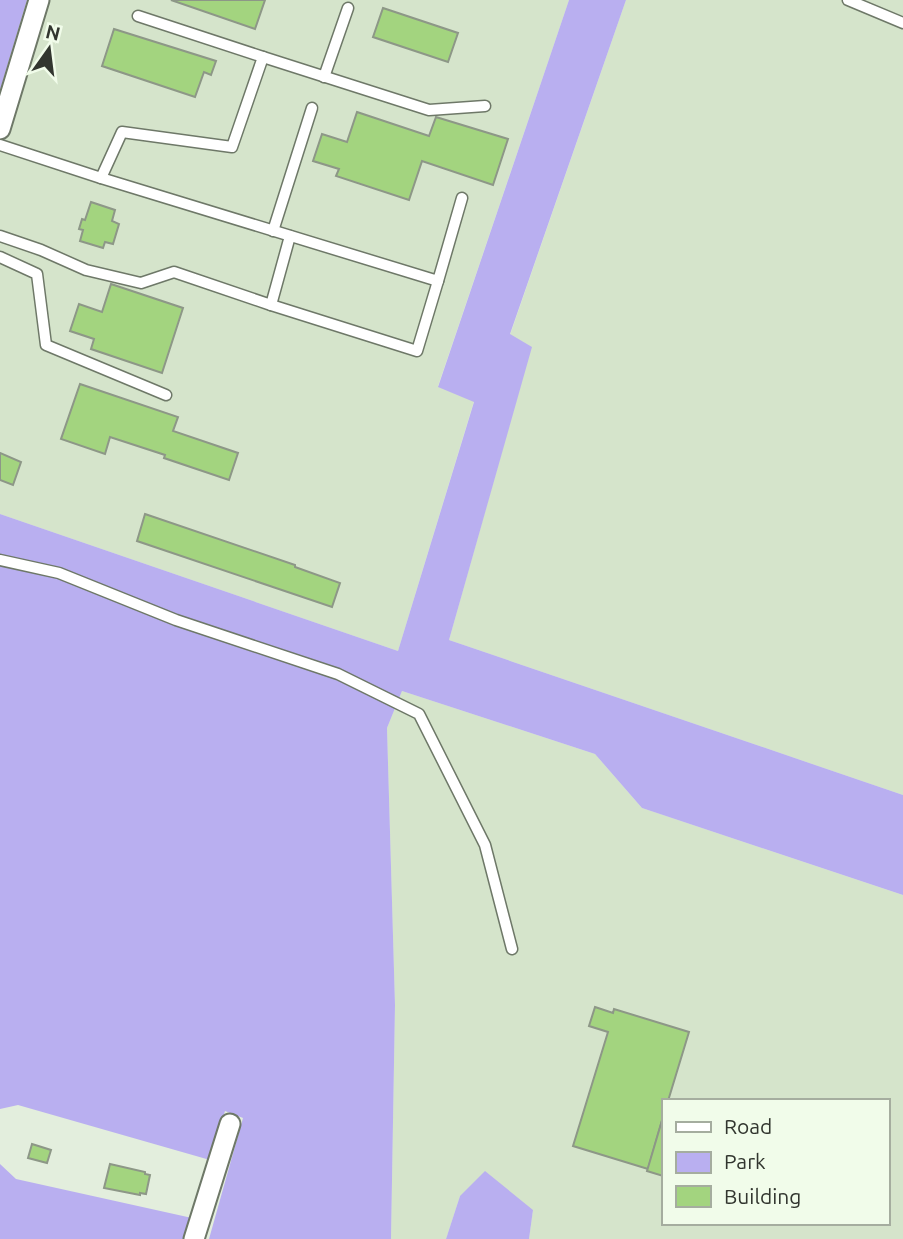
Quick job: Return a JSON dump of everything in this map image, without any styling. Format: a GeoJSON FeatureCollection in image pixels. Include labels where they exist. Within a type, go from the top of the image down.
{"type":"FeatureCollection","features":[{"type":"Feature","properties":{"kind":"street"},"geometry":{"type":"LineString","coordinates":[[0,129],[39,0]]}},
{"type":"Feature","properties":{"kind":"street"},"geometry":{"type":"LineString","coordinates":[[194,1239],[230,1124]]}},
{"type":"Feature","properties":{"kind":"lane"},"geometry":{"type":"LineString","coordinates":[[848,0],[903,23]]}},
{"type":"Feature","properties":{"kind":"lane"},"geometry":{"type":"LineString","coordinates":[[324,76],[348,8]]}},
{"type":"Feature","properties":{"kind":"lane"},"geometry":{"type":"LineString","coordinates":[[138,16],[429,110],[485,106]]}},
{"type":"Feature","properties":{"kind":"lane"},"geometry":{"type":"LineString","coordinates":[[101,178],[122,132],[232,147],[263,57]]}},
{"type":"Feature","properties":{"kind":"lane"},"geometry":{"type":"LineString","coordinates":[[273,231],[312,108]]}},
{"type":"Feature","properties":{"kind":"lane"},"geometry":{"type":"LineString","coordinates":[[0,145],[438,281]]}},
{"type":"Feature","properties":{"kind":"lane"},"geometry":{"type":"LineString","coordinates":[[0,236],[86,270],[141,283],[174,272],[417,351],[462,198]]}},
{"type":"Feature","properties":{"kind":"lane"},"geometry":{"type":"LineString","coordinates":[[271,305],[290,236]]}},
{"type":"Feature","properties":{"kind":"lane"},"geometry":{"type":"LineString","coordinates":[[0,257],[37,274],[46,345],[166,395]]}},
{"type":"Feature","properties":{"kind":"lane"},"geometry":{"type":"LineString","coordinates":[[0,560],[59,573],[176,620],[338,674],[419,714],[485,845],[512,949]]}},
{"type":"Feature","properties":{"kind":"shaded area"},"geometry":{"type":"Polygon","coordinates":[[[27,0],[569,0],[438,386],[474,401],[398,651],[0,514],[0,90],[27,0]]]}},
{"type":"Feature","properties":{"kind":"shaded area"},"geometry":{"type":"Polygon","coordinates":[[[626,0],[903,0],[903,795],[449,640],[531,348],[510,335],[626,0]]]}},
{"type":"Feature","properties":{"kind":"shaded area"},"geometry":{"type":"Polygon","coordinates":[[[402,691],[595,754],[642,808],[903,895],[903,1239],[529,1239],[533,1210],[460,1196],[446,1239],[391,1239],[395,1005],[387,728],[402,691]]]}},
{"type":"Feature","properties":{"kind":"green space"},"geometry":{"type":"Polygon","coordinates":[[[0,0],[27,0],[0,90],[0,0]]]}},
{"type":"Feature","properties":{"kind":"green space"},"geometry":{"type":"Polygon","coordinates":[[[569,0],[626,0],[510,334],[532,347],[449,640],[903,795],[903,895],[642,808],[595,754],[402,691],[387,728],[395,1005],[391,1239],[209,1239],[243,1118],[225,1111],[210,1160],[18,1105],[0,1109],[0,514],[398,651],[474,402],[438,387],[569,0]]]}},
{"type":"Feature","properties":{"kind":"green space"},"geometry":{"type":"Polygon","coordinates":[[[0,1164],[16,1179],[192,1218],[186,1239],[0,1239],[0,1164]]]}},
{"type":"Feature","properties":{"kind":"green space"},"geometry":{"type":"Polygon","coordinates":[[[485,1171],[533,1210],[529,1239],[446,1239],[460,1196],[485,1171]]]}},
{"type":"Feature","properties":{"kind":"building"},"geometry":{"type":"Polygon","coordinates":[[[171,0],[265,0],[255,29],[171,0]]]}},
{"type":"Feature","properties":{"kind":"building"},"geometry":{"type":"Polygon","coordinates":[[[383,8],[458,33],[448,62],[373,37],[383,8]]]}},
{"type":"Feature","properties":{"kind":"building"},"geometry":{"type":"Polygon","coordinates":[[[114,29],[216,61],[211,75],[204,72],[195,97],[102,66],[114,29]]]}},
{"type":"Feature","properties":{"kind":"building"},"geometry":{"type":"Polygon","coordinates":[[[357,112],[429,136],[436,117],[508,139],[493,185],[422,161],[409,200],[336,176],[339,169],[313,161],[322,134],[347,142],[357,112]]]}},
{"type":"Feature","properties":{"kind":"building"},"geometry":{"type":"Polygon","coordinates":[[[91,202],[115,210],[112,221],[119,224],[113,244],[105,242],[103,248],[80,241],[83,230],[79,229],[91,202]]]}},
{"type":"Feature","properties":{"kind":"building"},"geometry":{"type":"Polygon","coordinates":[[[111,284],[183,308],[162,373],[91,349],[94,339],[70,331],[79,304],[102,312],[111,284]]]}},
{"type":"Feature","properties":{"kind":"building"},"geometry":{"type":"Polygon","coordinates":[[[80,384],[178,417],[173,431],[238,453],[229,480],[110,437],[105,454],[61,439],[80,384]]]}},
{"type":"Feature","properties":{"kind":"building"},"geometry":{"type":"Polygon","coordinates":[[[0,453],[21,462],[13,485],[0,480],[0,453]]]}},
{"type":"Feature","properties":{"kind":"building"},"geometry":{"type":"Polygon","coordinates":[[[145,514],[340,583],[332,607],[137,541],[145,514]]]}},
{"type":"Feature","properties":{"kind":"building"},"geometry":{"type":"Polygon","coordinates":[[[595,1007],[613,1013],[614,1009],[689,1032],[669,1099],[662,1099],[662,1120],[648,1169],[573,1146],[608,1032],[589,1026],[595,1007]]]}},
{"type":"Feature","properties":{"kind":"building"},"geometry":{"type":"Polygon","coordinates":[[[662,1120],[662,1176],[647,1171],[662,1120]]]}},
{"type":"Feature","properties":{"kind":"building"},"geometry":{"type":"Polygon","coordinates":[[[32,1144],[51,1150],[47,1163],[28,1158],[32,1144]]]}},
{"type":"Feature","properties":{"kind":"building"},"geometry":{"type":"Polygon","coordinates":[[[110,1164],[150,1175],[146,1194],[104,1188],[110,1164]]]}}]}
